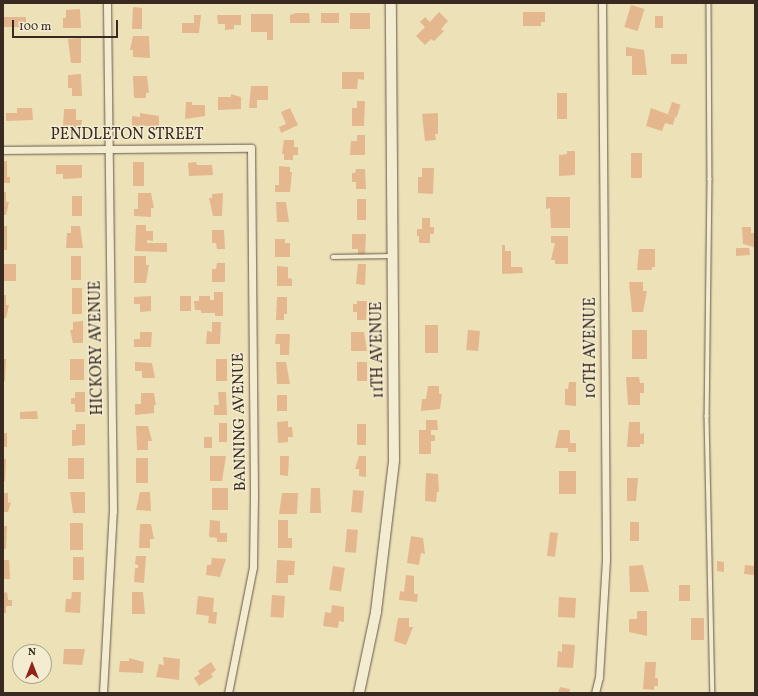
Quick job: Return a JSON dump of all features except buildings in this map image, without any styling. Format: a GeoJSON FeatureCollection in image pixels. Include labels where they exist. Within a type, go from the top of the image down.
{"type":"FeatureCollection","features":[{"type":"Feature","properties":{"kind":"main road","name":"11TH AVENUE"},"geometry":{"type":"LineString","coordinates":[[359,693],[376,612],[394,460],[391,3]]}},
{"type":"Feature","properties":{"kind":"street","name":"HICKORY AVENUE"},"geometry":{"type":"LineString","coordinates":[[103,693],[113,511],[107,3]]}},
{"type":"Feature","properties":{"kind":"street","name":"10TH AVENUE"},"geometry":{"type":"LineString","coordinates":[[595,693],[599,677],[606,559],[602,3]]}},
{"type":"Feature","properties":{"kind":"street","name":"PENDLETON STREET"},"geometry":{"type":"LineString","coordinates":[[3,150],[251,148]]}},
{"type":"Feature","properties":{"kind":"street","name":"BANNING AVENUE"},"geometry":{"type":"LineString","coordinates":[[228,693],[253,567],[254,495],[251,148]]}},
{"type":"Feature","properties":{"kind":"lane"},"geometry":{"type":"LineString","coordinates":[[709,3],[710,179],[707,423],[713,693]]}},
{"type":"Feature","properties":{"kind":"lane"},"geometry":{"type":"LineString","coordinates":[[332,257],[392,256]]}}]}
